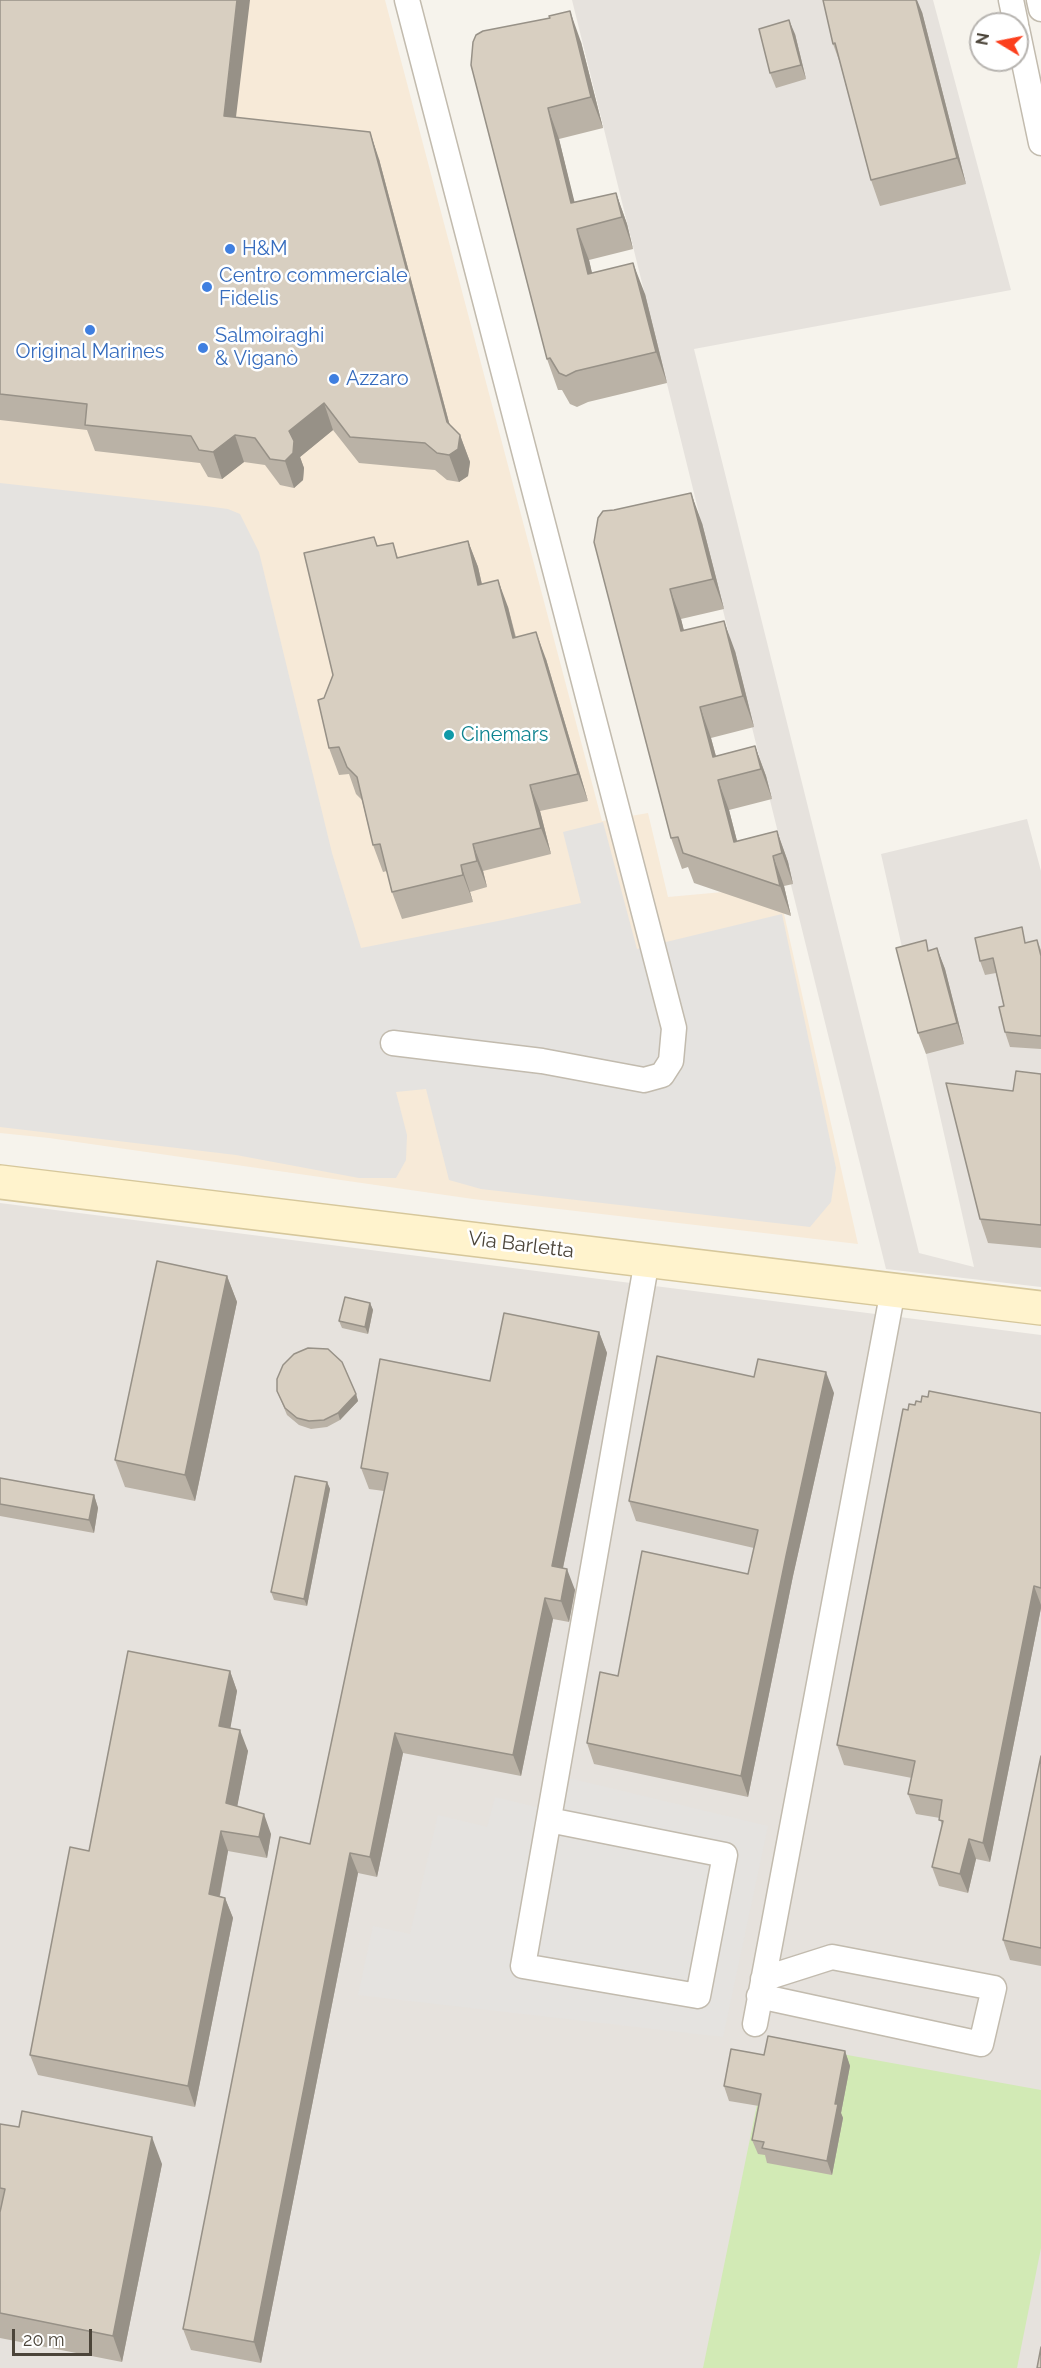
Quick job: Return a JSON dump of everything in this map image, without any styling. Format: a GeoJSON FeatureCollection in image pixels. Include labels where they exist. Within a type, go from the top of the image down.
{"type":"FeatureCollection","features":[{"type":"Feature","properties":{"kind":"main road","name":"Via Barletta"},"geometry":{"type":"LineString","coordinates":[[0,1182],[1041,1308]]}},
{"type":"Feature","properties":{"kind":"street"},"geometry":{"type":"LineString","coordinates":[[393,1043],[542,1061],[644,1080],[662,1075],[671,1061],[674,1028],[406,0]]}},
{"type":"Feature","properties":{"kind":"street"},"geometry":{"type":"LineString","coordinates":[[1039,0],[1041,9]]}},
{"type":"Feature","properties":{"kind":"street"},"geometry":{"type":"LineString","coordinates":[[1026,72],[1041,143]]}},
{"type":"Feature","properties":{"kind":"street"},"geometry":{"type":"LineString","coordinates":[[549,1820],[724,1855],[698,1996],[523,1966],[646,1260]]}},
{"type":"Feature","properties":{"kind":"street"},"geometry":{"type":"LineString","coordinates":[[754,2024],[892,1290]]}},
{"type":"Feature","properties":{"kind":"street"},"geometry":{"type":"LineString","coordinates":[[832,1957],[994,1988],[981,2044],[761,1988],[832,1957]]}},
{"type":"Feature","properties":{"kind":"shaded area"},"geometry":{"type":"Polygon","coordinates":[[[0,0],[385,0],[602,821],[648,813],[668,897],[778,887],[858,1244],[473,1199],[49,1138],[0,1133],[0,0]]]}},
{"type":"Feature","properties":{"kind":"shaded area"},"geometry":{"type":"Polygon","coordinates":[[[572,0],[933,0],[1011,290],[694,349],[919,1253],[974,1267],[881,854],[1027,819],[1041,871],[1041,1287],[886,1269],[572,0]]]}},
{"type":"Feature","properties":{"kind":"shaded area"},"geometry":{"type":"Polygon","coordinates":[[[0,483],[206,506],[228,509],[240,514],[259,552],[332,853],[361,948],[581,903],[563,832],[603,822],[637,949],[782,914],[836,1168],[831,1202],[810,1227],[481,1189],[449,1180],[426,1089],[396,1092],[407,1135],[406,1160],[396,1178],[359,1178],[236,1155],[0,1127],[0,483]]]}},
{"type":"Feature","properties":{"kind":"shaded area"},"geometry":{"type":"Polygon","coordinates":[[[0,1203],[1041,1335],[1041,2368],[0,2368],[0,1203]]]}},
{"type":"Feature","properties":{"kind":"shaded area"},"geometry":{"type":"Polygon","coordinates":[[[552,1774],[768,1826],[723,2037],[358,1995],[373,1926],[410,1934],[438,1815],[487,1827],[495,1797],[544,1809],[552,1774]]]}},
{"type":"Feature","properties":{"kind":"green space"},"geometry":{"type":"Polygon","coordinates":[[[770,2041],[1041,2090],[1041,2248],[1017,2368],[703,2368],[770,2041]]]}},
{"type":"Feature","properties":{"kind":"building","name":"Centro commerciale Fidelis"},"geometry":{"type":"Polygon","coordinates":[[[0,0],[237,0],[224,116],[370,132],[447,422],[460,435],[458,449],[449,455],[437,453],[425,443],[350,437],[324,403],[289,431],[294,441],[293,453],[285,461],[270,459],[255,438],[235,435],[213,452],[199,450],[191,436],[85,425],[87,404],[0,394],[0,0]]]}},
{"type":"Feature","properties":{"kind":"building"},"geometry":{"type":"Polygon","coordinates":[[[823,0],[916,0],[957,158],[871,180],[823,0]]]}},
{"type":"Feature","properties":{"kind":"building"},"geometry":{"type":"Polygon","coordinates":[[[570,11],[591,97],[548,108],[571,203],[616,193],[622,217],[577,229],[588,274],[633,263],[656,352],[576,371],[566,376],[559,373],[550,358],[547,359],[471,65],[473,42],[476,35],[483,31],[550,18],[549,16],[570,11]]]}},
{"type":"Feature","properties":{"kind":"building"},"geometry":{"type":"Polygon","coordinates":[[[789,20],[801,65],[770,73],[759,29],[789,20]]]}},
{"type":"Feature","properties":{"kind":"building"},"geometry":{"type":"Polygon","coordinates":[[[691,493],[713,579],[670,589],[681,631],[724,621],[743,696],[700,707],[713,757],[755,746],[761,769],[718,780],[734,842],[777,831],[782,853],[773,856],[780,886],[683,853],[678,837],[671,838],[594,542],[598,518],[603,511],[691,493]]]}},
{"type":"Feature","properties":{"kind":"building","name":"Cinemars"},"geometry":{"type":"Polygon","coordinates":[[[374,537],[377,546],[393,543],[397,558],[468,541],[478,585],[498,580],[513,638],[536,632],[578,774],[530,785],[541,828],[473,844],[477,861],[461,865],[463,875],[392,892],[380,844],[373,845],[357,777],[347,767],[339,747],[329,748],[318,700],[324,698],[333,675],[304,553],[374,537]]]}},
{"type":"Feature","properties":{"kind":"building"},"geometry":{"type":"Polygon","coordinates":[[[1022,927],[1025,943],[1037,940],[1041,956],[1041,1036],[1005,1032],[999,1007],[1004,1006],[993,958],[980,961],[975,938],[1022,927]]]}},
{"type":"Feature","properties":{"kind":"building"},"geometry":{"type":"Polygon","coordinates":[[[926,940],[928,951],[937,948],[957,1023],[918,1033],[896,948],[926,940]]]}},
{"type":"Feature","properties":{"kind":"building"},"geometry":{"type":"Polygon","coordinates":[[[1016,1071],[1041,1074],[1041,1225],[980,1219],[946,1083],[1013,1091],[1016,1071]]]}},
{"type":"Feature","properties":{"kind":"building"},"geometry":{"type":"Polygon","coordinates":[[[157,1261],[227,1276],[185,1475],[115,1460],[157,1261]]]}},
{"type":"Feature","properties":{"kind":"building"},"geometry":{"type":"Polygon","coordinates":[[[345,1297],[370,1303],[365,1327],[339,1321],[345,1297]]]}},
{"type":"Feature","properties":{"kind":"building"},"geometry":{"type":"Polygon","coordinates":[[[504,1313],[599,1332],[552,1566],[567,1569],[561,1601],[545,1598],[513,1755],[395,1733],[370,1857],[350,1853],[254,2342],[183,2329],[280,1837],[310,1844],[388,1473],[361,1468],[380,1359],[490,1381],[504,1313]]]}},
{"type":"Feature","properties":{"kind":"building"},"geometry":{"type":"Polygon","coordinates":[[[308,1348],[328,1349],[342,1362],[356,1394],[338,1413],[324,1420],[309,1421],[297,1418],[285,1408],[277,1391],[277,1379],[283,1365],[294,1354],[308,1348]]]}},
{"type":"Feature","properties":{"kind":"building"},"geometry":{"type":"Polygon","coordinates":[[[657,1356],[754,1377],[758,1359],[826,1372],[741,1776],[587,1743],[600,1672],[618,1676],[642,1551],[748,1574],[758,1530],[629,1501],[657,1356]]]}},
{"type":"Feature","properties":{"kind":"building"},"geometry":{"type":"Polygon","coordinates":[[[929,1391],[1041,1413],[1041,1588],[1034,1586],[983,1843],[969,1839],[960,1874],[932,1867],[943,1821],[939,1820],[942,1800],[908,1794],[915,1761],[837,1745],[903,1409],[908,1410],[909,1404],[915,1405],[916,1401],[921,1402],[922,1396],[928,1397],[929,1391]]]}},
{"type":"Feature","properties":{"kind":"building"},"geometry":{"type":"Polygon","coordinates":[[[295,1476],[327,1482],[304,1599],[271,1592],[295,1476]]]}},
{"type":"Feature","properties":{"kind":"building"},"geometry":{"type":"Polygon","coordinates":[[[0,1478],[94,1495],[89,1520],[0,1504],[0,1478]]]}},
{"type":"Feature","properties":{"kind":"building"},"geometry":{"type":"Polygon","coordinates":[[[128,1651],[230,1671],[219,1726],[240,1730],[226,1803],[264,1814],[259,1837],[221,1831],[209,1894],[225,1898],[188,2086],[30,2055],[70,1847],[89,1851],[128,1651]]]}},
{"type":"Feature","properties":{"kind":"building"},"geometry":{"type":"Polygon","coordinates":[[[1041,1756],[1041,1948],[1003,1940],[1041,1756]]]}},
{"type":"Feature","properties":{"kind":"building"},"geometry":{"type":"Polygon","coordinates":[[[768,2036],[845,2051],[827,2161],[762,2148],[764,2142],[752,2140],[761,2094],[724,2086],[731,2049],[764,2055],[768,2036]]]}},
{"type":"Feature","properties":{"kind":"building"},"geometry":{"type":"Polygon","coordinates":[[[22,2111],[152,2137],[113,2336],[0,2313],[0,2212],[5,2189],[0,2188],[0,2124],[19,2127],[22,2111]]]}},
{"type":"Feature","properties":{"kind":"building"},"geometry":{"type":"Polygon","coordinates":[[[1041,2347],[1041,2368],[1037,2368],[1041,2347]]]}},
{"type":"Feature","properties":{"kind":"place","name":"H&M"},"geometry":{"type":"Point","coordinates":[230,249]}},
{"type":"Feature","properties":{"kind":"place","name":"Centro commerciale Fidelis"},"geometry":{"type":"Point","coordinates":[207,287]}},
{"type":"Feature","properties":{"kind":"place","name":"Original Marines"},"geometry":{"type":"Point","coordinates":[90,330]}},
{"type":"Feature","properties":{"kind":"place","name":"Salmoiraghi & Viganò"},"geometry":{"type":"Point","coordinates":[203,348]}},
{"type":"Feature","properties":{"kind":"place","name":"Azzaro"},"geometry":{"type":"Point","coordinates":[334,379]}},
{"type":"Feature","properties":{"kind":"place","name":"Cinemars"},"geometry":{"type":"Point","coordinates":[449,735]}}]}
